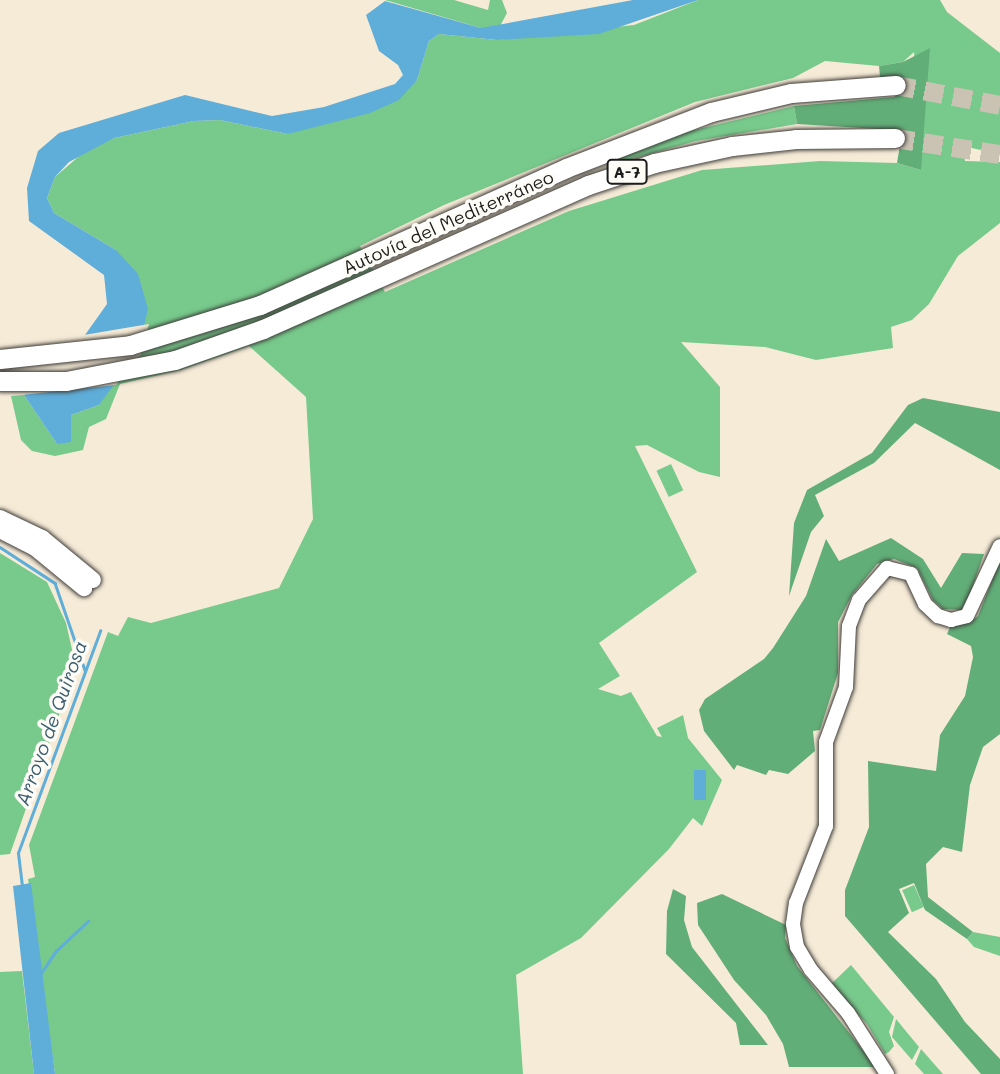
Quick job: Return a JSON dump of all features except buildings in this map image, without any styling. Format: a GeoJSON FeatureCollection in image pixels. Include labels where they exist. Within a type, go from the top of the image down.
{"type":"FeatureCollection","features":[{"type":"Feature","properties":{"kind":"highway","name":"Autovía del Mediterráneo"},"geometry":{"type":"LineString","coordinates":[[0,381],[66,381],[175,360],[263,329],[371,268],[566,168],[712,112],[791,93],[896,85]]}},
{"type":"Feature","properties":{"kind":"highway","name":"Autovía del Mediterráneo"},"geometry":{"type":"LineString","coordinates":[[0,359],[130,345],[195,327],[371,268],[588,185],[654,163],[732,146],[796,139],[895,138]]}},
{"type":"Feature","properties":{"kind":"highway"},"geometry":{"type":"LineString","coordinates":[[0,349],[82,343],[195,327]]}},
{"type":"Feature","properties":{"kind":"highway"},"geometry":{"type":"LineString","coordinates":[[0,387],[66,381]]}},
{"type":"Feature","properties":{"kind":"main road"},"geometry":{"type":"LineString","coordinates":[[0,518],[42,538],[88,584],[34,547],[0,530]]}},
{"type":"Feature","properties":{"kind":"street"},"geometry":{"type":"LineString","coordinates":[[887,1074],[848,1013],[811,970],[797,947],[793,924],[802,885],[826,826],[826,742],[846,687],[849,626],[862,596],[887,568],[911,574],[925,604],[939,616],[951,620],[967,616],[1000,546]]}},
{"type":"Feature","properties":{"kind":"green space"},"geometry":{"type":"Polygon","coordinates":[[[385,0],[454,0],[488,10],[490,0],[502,0],[507,13],[499,28],[481,28],[385,0]]]}},
{"type":"Feature","properties":{"kind":"green space"},"geometry":{"type":"Polygon","coordinates":[[[698,0],[940,0],[947,12],[1000,53],[1000,154],[962,146],[965,161],[1000,162],[1000,223],[958,256],[929,304],[912,320],[891,327],[893,348],[816,360],[765,347],[681,342],[720,387],[720,477],[699,472],[647,445],[635,446],[697,572],[599,643],[620,676],[598,689],[621,696],[631,692],[657,736],[662,737],[657,728],[683,715],[688,738],[722,780],[702,826],[693,818],[669,849],[581,938],[516,975],[523,1074],[55,1074],[28,879],[35,877],[29,845],[108,632],[118,636],[128,617],[151,623],[279,588],[313,519],[306,397],[249,346],[181,370],[120,384],[106,419],[89,427],[83,450],[55,456],[32,451],[21,440],[11,396],[24,395],[57,444],[71,415],[99,405],[111,385],[116,250],[54,213],[47,198],[55,177],[85,151],[114,138],[194,121],[220,120],[288,134],[417,80],[429,41],[439,34],[497,40],[634,25],[698,0]],[[914,52],[903,62],[879,66],[825,61],[793,78],[695,102],[444,205],[360,246],[385,292],[569,211],[702,170],[820,161],[897,163],[921,170],[914,52]]]}},
{"type":"Feature","properties":{"kind":"green space"},"geometry":{"type":"Polygon","coordinates":[[[930,48],[921,170],[897,163],[900,145],[895,130],[797,124],[794,106],[894,97],[900,92],[880,77],[879,66],[903,62],[930,48]]]}},
{"type":"Feature","properties":{"kind":"green space"},"geometry":{"type":"Polygon","coordinates":[[[794,106],[797,124],[696,141],[621,162],[617,159],[678,134],[794,106]]]}},
{"type":"Feature","properties":{"kind":"green space"},"geometry":{"type":"Polygon","coordinates":[[[923,398],[1000,412],[1000,470],[915,423],[874,463],[815,495],[824,516],[811,532],[789,596],[794,523],[807,490],[872,453],[908,405],[923,398]]]}},
{"type":"Feature","properties":{"kind":"green space"},"geometry":{"type":"Polygon","coordinates":[[[671,464],[683,490],[669,497],[656,471],[671,464]]]}},
{"type":"Feature","properties":{"kind":"green space"},"geometry":{"type":"Polygon","coordinates":[[[891,538],[923,559],[941,588],[962,553],[984,554],[967,603],[961,610],[943,609],[933,600],[917,568],[894,559],[877,564],[852,595],[838,622],[838,673],[820,730],[813,731],[815,751],[788,774],[769,770],[766,775],[737,765],[734,770],[704,731],[699,710],[705,699],[764,659],[773,648],[806,596],[826,539],[839,561],[891,538]]]}},
{"type":"Feature","properties":{"kind":"green space"},"geometry":{"type":"Polygon","coordinates":[[[0,553],[47,582],[66,623],[76,667],[10,854],[0,855],[0,553]]]}},
{"type":"Feature","properties":{"kind":"green space"},"geometry":{"type":"Polygon","coordinates":[[[1000,560],[1000,734],[983,747],[970,785],[962,852],[943,847],[926,864],[928,897],[973,932],[967,939],[925,910],[914,883],[899,889],[909,913],[888,932],[936,979],[965,1022],[1000,1059],[1000,1074],[981,1074],[845,916],[845,890],[869,827],[868,761],[936,771],[940,735],[965,696],[973,657],[971,646],[947,634],[951,625],[969,623],[978,616],[1000,560]]]}},
{"type":"Feature","properties":{"kind":"green space"},"geometry":{"type":"Polygon","coordinates":[[[914,885],[924,907],[912,912],[902,890],[914,885]]]}},
{"type":"Feature","properties":{"kind":"green space"},"geometry":{"type":"Polygon","coordinates":[[[673,889],[686,896],[684,920],[692,947],[768,1045],[740,1045],[736,1023],[666,954],[667,911],[673,889]]]}},
{"type":"Feature","properties":{"kind":"green space"},"geometry":{"type":"Polygon","coordinates":[[[722,894],[786,925],[785,938],[797,966],[876,1067],[789,1067],[783,1044],[766,1015],[734,980],[698,925],[697,903],[722,894]]]}},
{"type":"Feature","properties":{"kind":"green space"},"geometry":{"type":"Polygon","coordinates":[[[973,932],[1000,937],[1000,956],[974,947],[967,939],[973,932]]]}},
{"type":"Feature","properties":{"kind":"green space"},"geometry":{"type":"Polygon","coordinates":[[[851,965],[894,1017],[889,1032],[894,1046],[885,1054],[867,1024],[831,984],[851,965]]]}},
{"type":"Feature","properties":{"kind":"green space"},"geometry":{"type":"Polygon","coordinates":[[[22,971],[34,1074],[0,1074],[0,972],[22,971]]]}},
{"type":"Feature","properties":{"kind":"green space"},"geometry":{"type":"Polygon","coordinates":[[[896,1019],[919,1047],[912,1060],[892,1037],[896,1019]]]}},
{"type":"Feature","properties":{"kind":"green space"},"geometry":{"type":"Polygon","coordinates":[[[921,1049],[943,1074],[924,1074],[915,1064],[921,1049]]]}},
{"type":"Feature","properties":{"kind":"water"},"geometry":{"type":"Polygon","coordinates":[[[633,0],[698,0],[599,34],[497,40],[439,34],[429,41],[417,80],[399,100],[370,113],[288,134],[220,120],[194,121],[114,138],[69,162],[55,177],[47,198],[54,213],[116,250],[138,274],[148,309],[138,352],[99,405],[71,415],[71,442],[57,444],[24,395],[47,363],[85,335],[107,304],[104,275],[29,221],[27,188],[38,151],[59,133],[185,95],[272,116],[324,107],[395,84],[403,75],[398,65],[379,51],[366,15],[385,1],[481,28],[633,0]]]}},
{"type":"Feature","properties":{"kind":"water"},"geometry":{"type":"Polygon","coordinates":[[[694,770],[706,770],[706,800],[694,800],[694,770]]]}},
{"type":"Feature","properties":{"kind":"water"},"geometry":{"type":"Polygon","coordinates":[[[31,883],[55,1074],[34,1074],[13,886],[31,883]]]}},
{"type":"Feature","properties":{"kind":"pier"},"geometry":{"type":"Polygon","coordinates":[[[149,324],[141,354],[116,385],[21,395],[44,361],[78,336],[149,324]]]}},
{"type":"Feature","properties":{"kind":"waterway"},"geometry":{"type":"LineString","coordinates":[[0,547],[55,583],[85,670]]}},
{"type":"Feature","properties":{"kind":"waterway","name":"Arroyo de Quirosa"},"geometry":{"type":"LineString","coordinates":[[22,886],[18,853],[100,631]]}},
{"type":"Feature","properties":{"kind":"waterway"},"geometry":{"type":"LineString","coordinates":[[41,973],[56,951],[88,921]]}},
{"type":"Feature","properties":{"kind":"tunnel"},"geometry":{"type":"LineString","coordinates":[[896,85],[1000,105]]}},
{"type":"Feature","properties":{"kind":"tunnel"},"geometry":{"type":"LineString","coordinates":[[895,138],[1000,154]]}}]}
